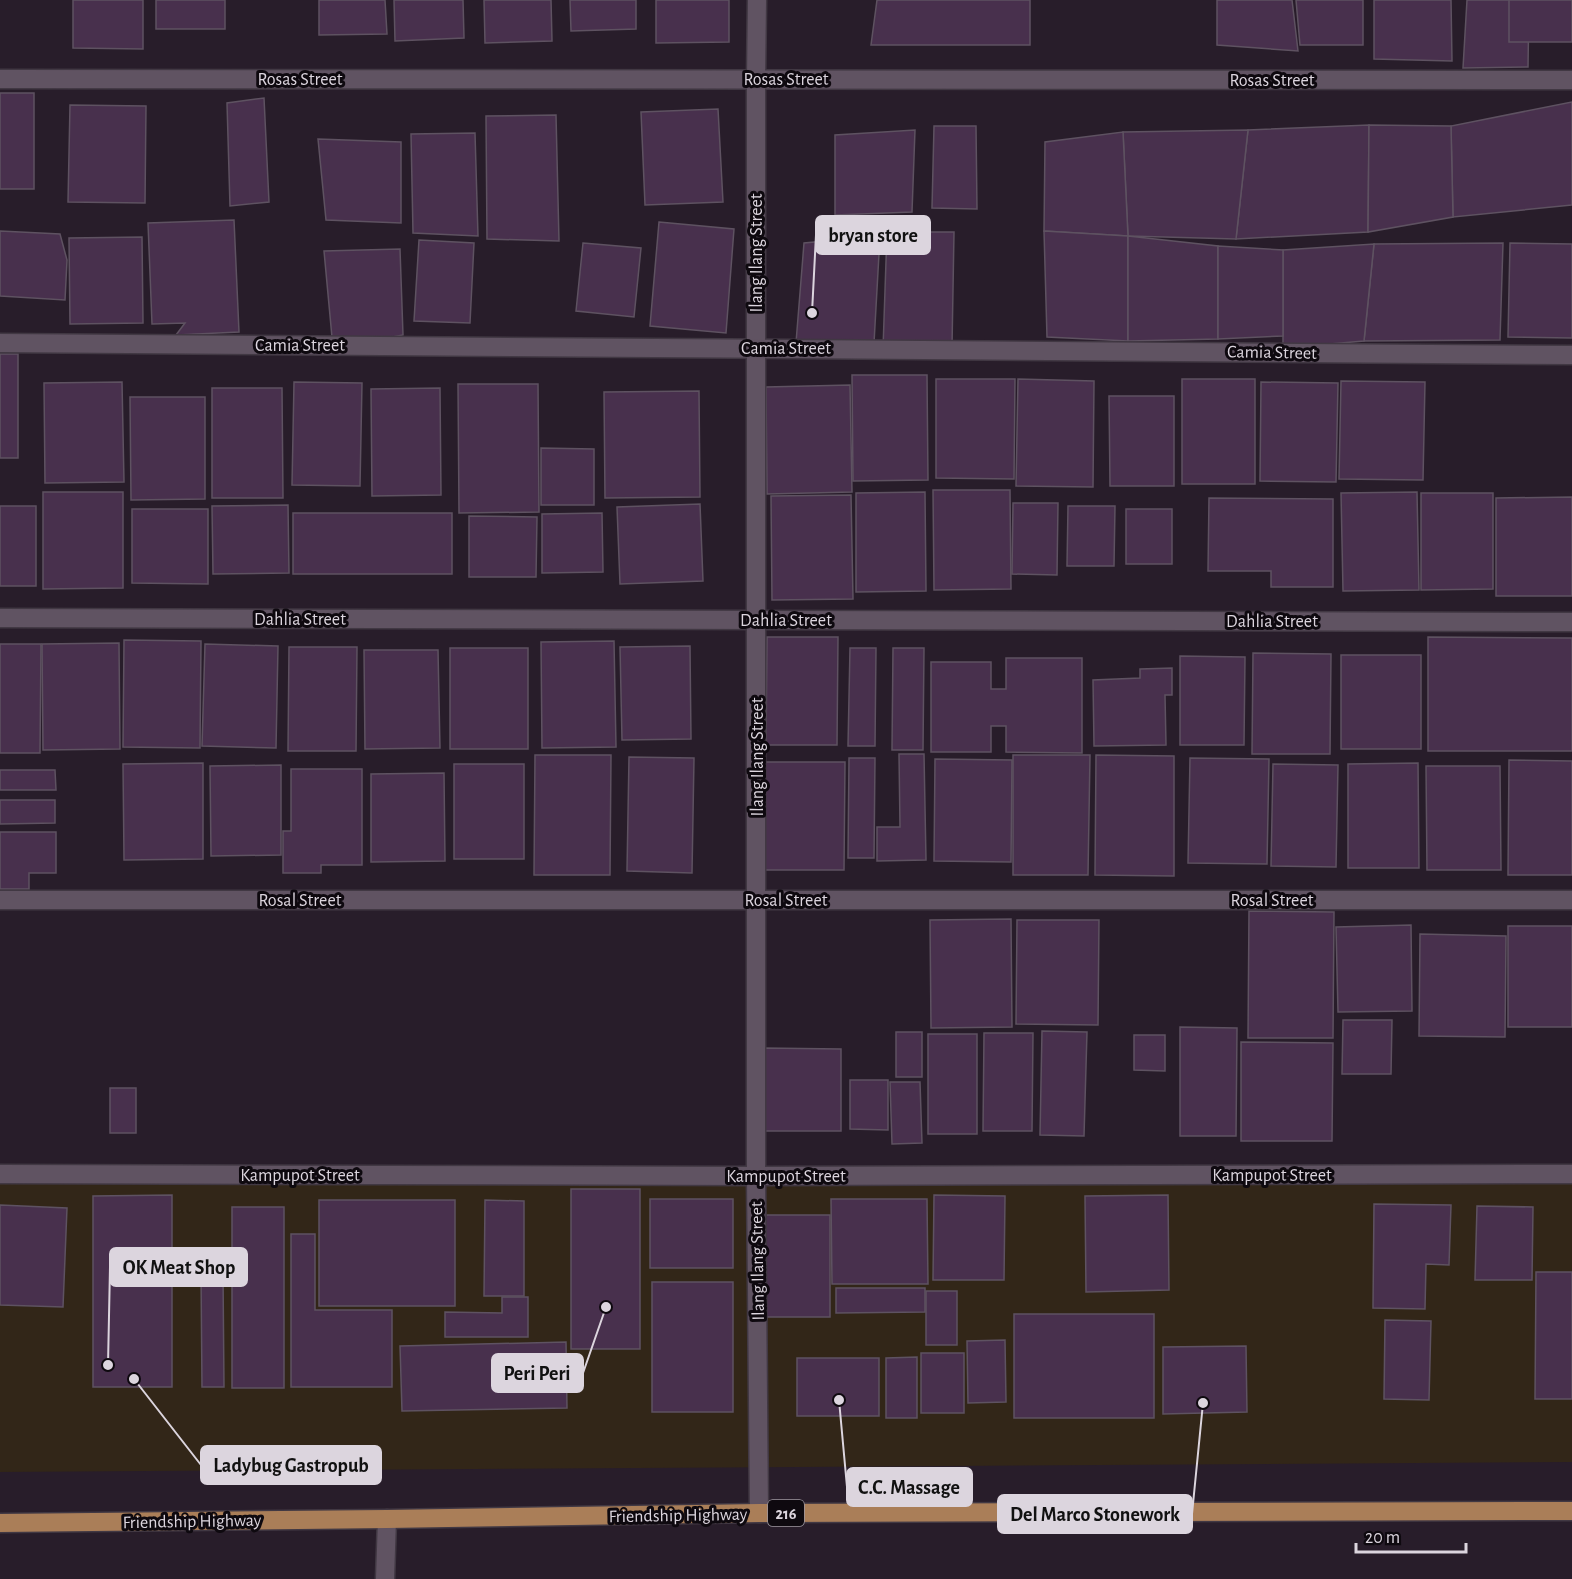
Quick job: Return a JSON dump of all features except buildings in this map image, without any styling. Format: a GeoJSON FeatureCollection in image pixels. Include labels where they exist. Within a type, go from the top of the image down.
{"type":"FeatureCollection","features":[{"type":"Feature","properties":{"kind":"main road","name":"Friendship Highway"},"geometry":{"type":"LineString","coordinates":[[0,1523],[759,1514],[1572,1511]]}},
{"type":"Feature","properties":{"kind":"street","name":"Ilang Ilang Street"},"geometry":{"type":"LineString","coordinates":[[757,0],[756,1176],[759,1514]]}},
{"type":"Feature","properties":{"kind":"street","name":"Rosas Street"},"geometry":{"type":"LineString","coordinates":[[0,79],[1572,80]]}},
{"type":"Feature","properties":{"kind":"street","name":"Camia Street"},"geometry":{"type":"LineString","coordinates":[[0,343],[1572,355]]}},
{"type":"Feature","properties":{"kind":"street","name":"Dahlia Street"},"geometry":{"type":"LineString","coordinates":[[0,618],[1572,622]]}},
{"type":"Feature","properties":{"kind":"street","name":"Rosal Street"},"geometry":{"type":"LineString","coordinates":[[0,900],[1572,900]]}},
{"type":"Feature","properties":{"kind":"street","name":"Kampupot Street"},"geometry":{"type":"LineString","coordinates":[[0,1174],[756,1176],[1572,1174]]}},
{"type":"Feature","properties":{"kind":"street"},"geometry":{"type":"LineString","coordinates":[[386,1579],[387,1519]]}},
{"type":"Feature","properties":{"kind":"shaded area"},"geometry":{"type":"Polygon","coordinates":[[[0,1180],[1572,1184],[1572,1462],[0,1472],[0,1180]]]}},
{"type":"Feature","properties":{"kind":"place","name":"bryan store"},"geometry":{"type":"Point","coordinates":[812,313]}},
{"type":"Feature","properties":{"kind":"place","name":"Peri Peri"},"geometry":{"type":"Point","coordinates":[606,1307]}},
{"type":"Feature","properties":{"kind":"place","name":"OK Meat Shop"},"geometry":{"type":"Point","coordinates":[108,1365]}},
{"type":"Feature","properties":{"kind":"place","name":"Ladybug Gastropub"},"geometry":{"type":"Point","coordinates":[134,1379]}},
{"type":"Feature","properties":{"kind":"place","name":"C.C. Massage"},"geometry":{"type":"Point","coordinates":[839,1400]}},
{"type":"Feature","properties":{"kind":"place","name":"Del Marco Stonework"},"geometry":{"type":"Point","coordinates":[1203,1403]}}]}
